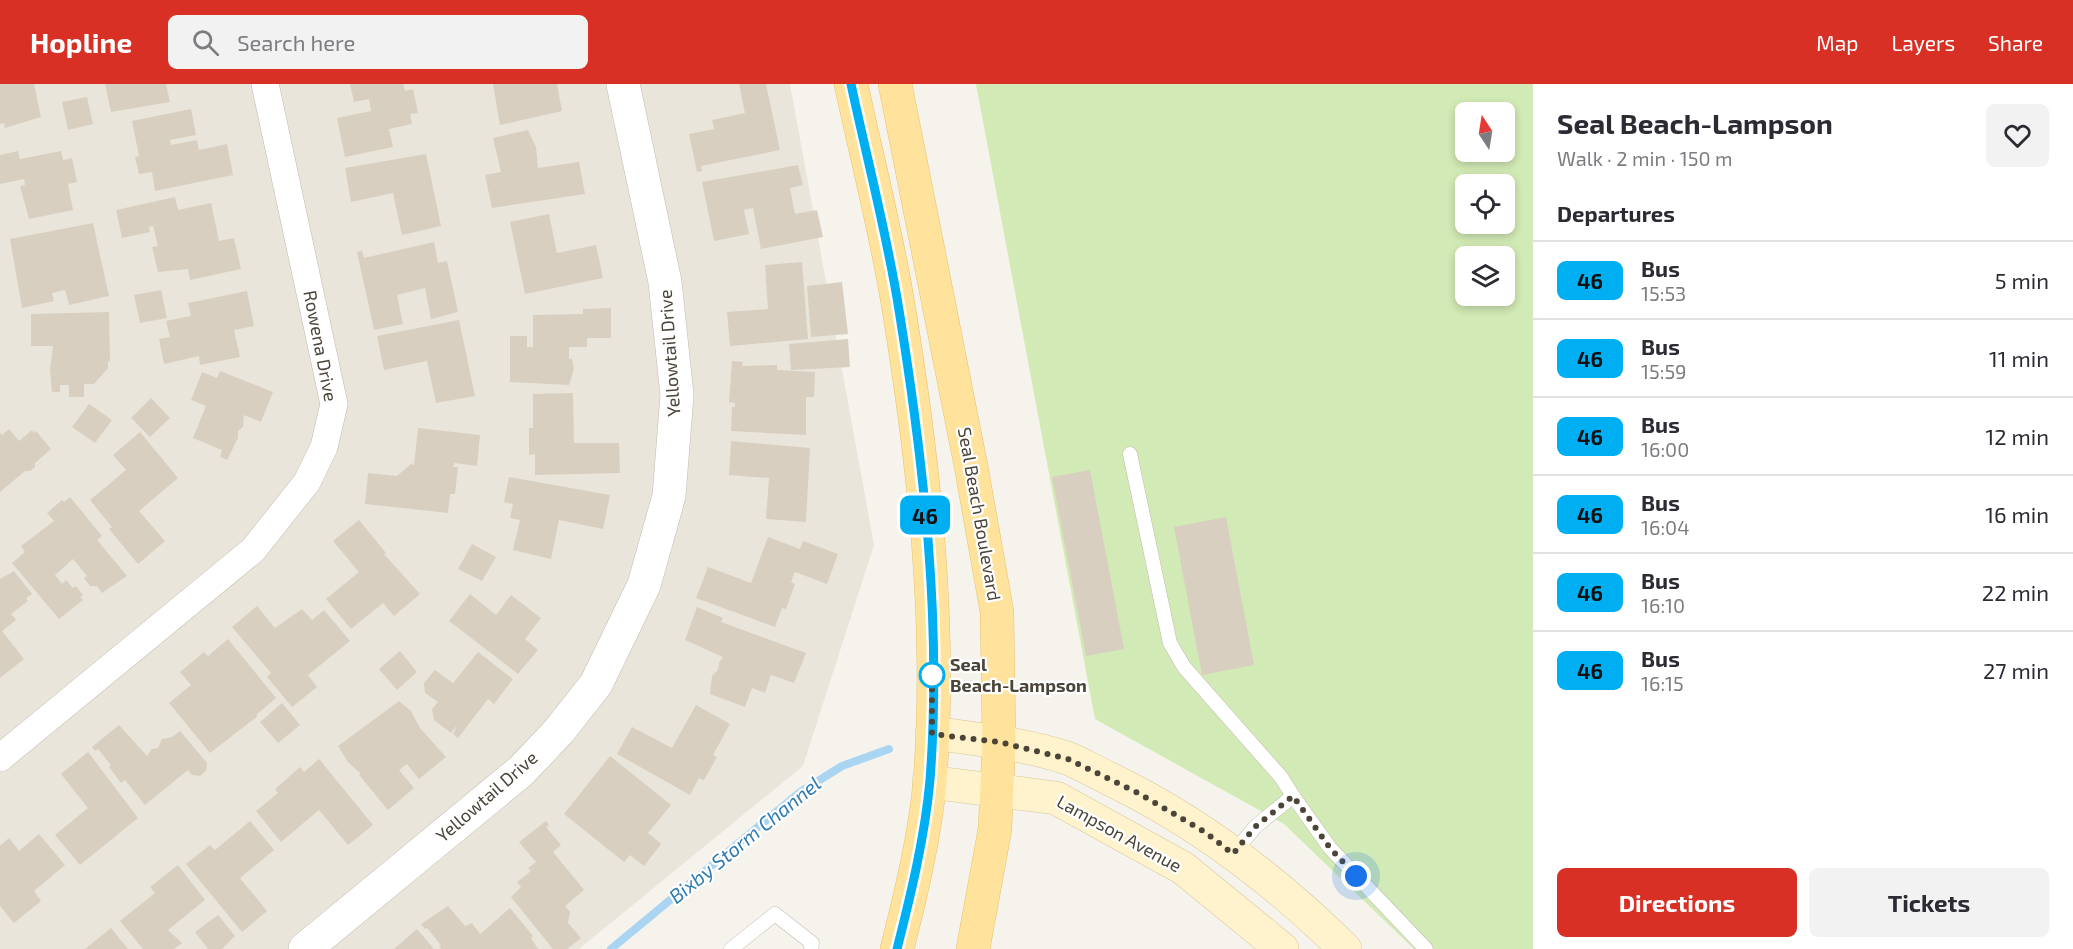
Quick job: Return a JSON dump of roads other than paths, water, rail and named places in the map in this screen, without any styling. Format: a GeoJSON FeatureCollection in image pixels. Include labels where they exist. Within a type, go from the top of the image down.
{"type":"FeatureCollection","features":[{"type":"Feature","properties":{"kind":"main road"},"geometry":{"type":"LineString","coordinates":[[851,84],[899,308],[922,470],[932,603],[932,734],[929,782],[920,845],[897,949]]}},
{"type":"Feature","properties":{"kind":"main road","name":"Seal Beach Boulevard"},"geometry":{"type":"LineString","coordinates":[[895,84],[971,466],[997,612],[999,742],[995,829],[973,949]]}},
{"type":"Feature","properties":{"kind":"main road"},"geometry":{"type":"LineString","coordinates":[[932,734],[999,742],[1068,759],[1138,793],[1205,832],[1318,922],[1345,949]]}},
{"type":"Feature","properties":{"kind":"main road","name":"Lampson Avenue"},"geometry":{"type":"LineString","coordinates":[[929,782],[997,788],[1056,798],[1173,863],[1282,949]]}},
{"type":"Feature","properties":{"kind":"street","name":"Rowena Drive"},"geometry":{"type":"LineString","coordinates":[[0,758],[253,550],[307,482],[324,447],[334,404],[265,84]]}},
{"type":"Feature","properties":{"kind":"street","name":"Yellowtail Drive"},"geometry":{"type":"LineString","coordinates":[[305,949],[520,771],[559,731],[596,684],[644,585],[669,496],[677,395],[665,282],[623,84]]}},
{"type":"Feature","properties":{"kind":"lane"},"geometry":{"type":"LineString","coordinates":[[1130,454],[1170,643],[1184,667],[1281,777],[1330,848],[1426,949]]}},
{"type":"Feature","properties":{"kind":"lane"},"geometry":{"type":"LineString","coordinates":[[1233,854],[1255,827],[1293,796]]}},
{"type":"Feature","properties":{"kind":"lane"},"geometry":{"type":"LineString","coordinates":[[731,949],[775,914],[812,943],[811,949]]}},
{"type":"Feature","properties":{"kind":"waterway","name":"Bixby Storm Channel"},"geometry":{"type":"LineString","coordinates":[[611,949],[799,793],[842,766],[889,749]]}},
{"type":"Feature","properties":{"kind":"place","name":"Seal Beach-Lampson"},"geometry":{"type":"Point","coordinates":[932,675]}}]}
